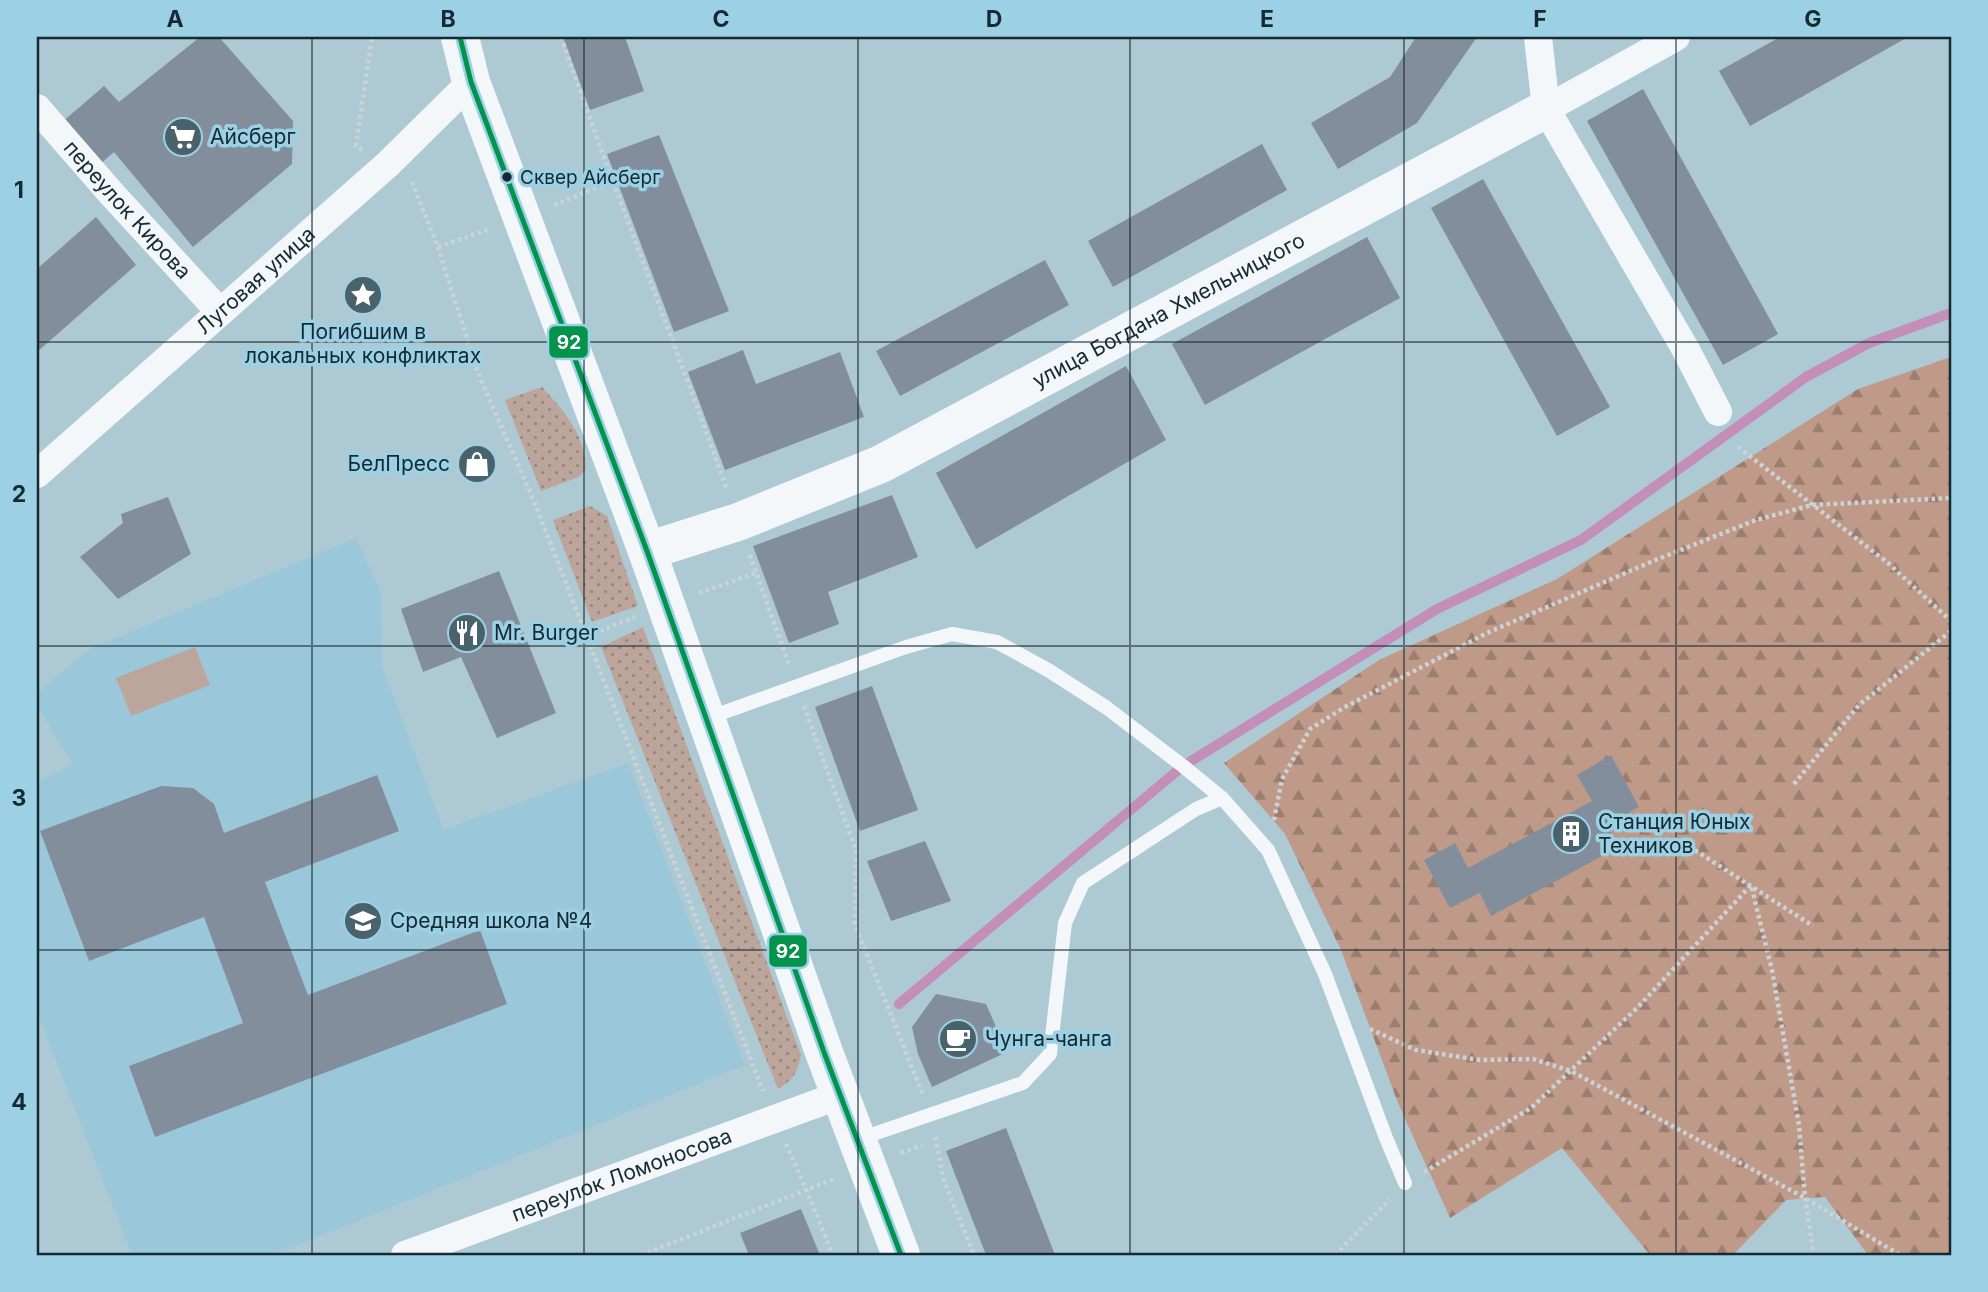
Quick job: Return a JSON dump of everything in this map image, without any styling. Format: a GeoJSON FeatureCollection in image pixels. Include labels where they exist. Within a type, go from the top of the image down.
{"type":"FeatureCollection","features":[{"type":"Feature","properties":{"kind":"street"},"geometry":{"type":"LineString","coordinates":[[460,37],[471,82],[647,551],[840,1095],[901,1255]]}},
{"type":"Feature","properties":{"kind":"street"},"geometry":{"type":"LineString","coordinates":[[1538,37],[1546,109],[1686,350],[1718,412]]}},
{"type":"Feature","properties":{"kind":"street","name":"улица Богдана Хмельницкого"},"geometry":{"type":"LineString","coordinates":[[647,551],[738,523],[881,464],[1676,37]]}},
{"type":"Feature","properties":{"kind":"street","name":"Луговая улица"},"geometry":{"type":"LineString","coordinates":[[37,474],[388,163],[471,82]]}},
{"type":"Feature","properties":{"kind":"street","name":"переулок Кирова"},"geometry":{"type":"LineString","coordinates":[[37,108],[220,312]]}},
{"type":"Feature","properties":{"kind":"street","name":"переулок Ломоносова"},"geometry":{"type":"LineString","coordinates":[[405,1255],[840,1095]]}},
{"type":"Feature","properties":{"kind":"lane"},"geometry":{"type":"LineString","coordinates":[[706,719],[906,647],[952,634],[997,642],[1048,670],[1107,708],[1222,798],[1268,850],[1325,974],[1405,1184]]}},
{"type":"Feature","properties":{"kind":"lane"},"geometry":{"type":"LineString","coordinates":[[863,1153],[930,1114],[1023,1083],[1050,1054],[1065,923],[1083,883],[1196,809],[1222,798]]}},
{"type":"Feature","properties":{"kind":"path"},"geometry":{"type":"LineString","coordinates":[[372,37],[356,146],[408,174],[433,235],[478,373],[536,506],[774,1120],[833,1255]]}},
{"type":"Feature","properties":{"kind":"path"},"geometry":{"type":"LineString","coordinates":[[561,37],[592,128],[681,361],[856,850],[855,925],[930,1114],[944,1181],[974,1255]]}},
{"type":"Feature","properties":{"kind":"path"},"geometry":{"type":"LineString","coordinates":[[1738,447],[1888,563],[1951,621]]}},
{"type":"Feature","properties":{"kind":"path"},"geometry":{"type":"LineString","coordinates":[[1268,850],[1282,779],[1310,729],[1345,707],[1487,634],[1653,561],[1755,520],[1812,505],[1951,498]]}},
{"type":"Feature","properties":{"kind":"path"},"geometry":{"type":"LineString","coordinates":[[1794,784],[1859,705],[1951,631]]}},
{"type":"Feature","properties":{"kind":"path"},"geometry":{"type":"LineString","coordinates":[[1654,844],[1690,847],[1813,926]]}},
{"type":"Feature","properties":{"kind":"path"},"geometry":{"type":"LineString","coordinates":[[1335,1255],[1405,1184],[1531,1108],[1638,1007],[1751,885]]}},
{"type":"Feature","properties":{"kind":"path"},"geometry":{"type":"LineString","coordinates":[[1751,885],[1772,970],[1799,1125],[1805,1198],[1814,1255]]}},
{"type":"Feature","properties":{"kind":"path"},"geometry":{"type":"LineString","coordinates":[[1340,1016],[1416,1050],[1480,1060],[1533,1059],[1571,1071],[1805,1198],[1900,1255]]}},
{"type":"Feature","properties":{"kind":"path"},"geometry":{"type":"LineString","coordinates":[[641,1255],[806,1189],[863,1153],[936,1140]]}},
{"type":"Feature","properties":{"kind":"shaded area"},"geometry":{"type":"Polygon","coordinates":[[[542,387],[572,424],[582,444],[586,469],[579,477],[541,491],[505,400],[542,387]]]}},
{"type":"Feature","properties":{"kind":"shaded area"},"geometry":{"type":"Polygon","coordinates":[[[590,506],[607,516],[638,606],[592,622],[553,520],[590,506]]]}},
{"type":"Feature","properties":{"kind":"shaded area","name":"Средняя школа №4"},"geometry":{"type":"Polygon","coordinates":[[[356,538],[381,593],[382,667],[444,830],[628,763],[745,1065],[273,1255],[132,1255],[37,1012],[37,781],[73,765],[37,705],[37,693],[90,649],[356,538]]]}},
{"type":"Feature","properties":{"kind":"shaded area"},"geometry":{"type":"Polygon","coordinates":[[[643,627],[801,1055],[794,1075],[778,1089],[601,647],[643,627]]]}},
{"type":"Feature","properties":{"kind":"shaded area"},"geometry":{"type":"Polygon","coordinates":[[[195,647],[210,685],[131,716],[116,678],[195,647]]]}},
{"type":"Feature","properties":{"kind":"green space"},"geometry":{"type":"Polygon","coordinates":[[[1951,357],[1951,1255],[1868,1255],[1825,1197],[1786,1200],[1733,1255],[1650,1255],[1562,1148],[1450,1218],[1398,1103],[1341,950],[1285,834],[1224,763],[1379,660],[1557,579],[1858,389],[1951,357]]]}},
{"type":"Feature","properties":{"kind":"building","name":"Айсберг"},"geometry":{"type":"Polygon","coordinates":[[[200,37],[219,37],[293,121],[292,164],[193,247],[114,152],[98,166],[61,123],[104,86],[119,102],[200,37]]]}},
{"type":"Feature","properties":{"kind":"building"},"geometry":{"type":"Polygon","coordinates":[[[563,37],[625,37],[644,91],[590,110],[563,37]]]}},
{"type":"Feature","properties":{"kind":"building"},"geometry":{"type":"Polygon","coordinates":[[[1416,37],[1477,37],[1417,123],[1338,169],[1311,123],[1390,77],[1416,37]]]}},
{"type":"Feature","properties":{"kind":"building"},"geometry":{"type":"Polygon","coordinates":[[[1780,37],[1908,37],[1750,126],[1719,71],[1780,37]]]}},
{"type":"Feature","properties":{"kind":"building"},"geometry":{"type":"Polygon","coordinates":[[[1643,89],[1778,334],[1723,365],[1587,121],[1643,89]]]}},
{"type":"Feature","properties":{"kind":"building"},"geometry":{"type":"Polygon","coordinates":[[[659,135],[729,311],[674,332],[607,154],[659,135]]]}},
{"type":"Feature","properties":{"kind":"building"},"geometry":{"type":"Polygon","coordinates":[[[1262,144],[1287,190],[1113,287],[1088,241],[1262,144]]]}},
{"type":"Feature","properties":{"kind":"building"},"geometry":{"type":"Polygon","coordinates":[[[1483,179],[1610,407],[1557,436],[1431,208],[1483,179]]]}},
{"type":"Feature","properties":{"kind":"building"},"geometry":{"type":"Polygon","coordinates":[[[96,217],[136,265],[37,352],[37,269],[96,217]]]}},
{"type":"Feature","properties":{"kind":"building"},"geometry":{"type":"Polygon","coordinates":[[[1367,237],[1400,298],[1205,405],[1172,344],[1367,237]]]}},
{"type":"Feature","properties":{"kind":"building"},"geometry":{"type":"Polygon","coordinates":[[[1045,260],[1069,305],[900,396],[876,351],[1045,260]]]}},
{"type":"Feature","properties":{"kind":"building"},"geometry":{"type":"Polygon","coordinates":[[[743,350],[756,384],[840,352],[864,417],[725,470],[688,372],[743,350]]]}},
{"type":"Feature","properties":{"kind":"building"},"geometry":{"type":"Polygon","coordinates":[[[1126,366],[1166,440],[976,549],[936,473],[1126,366]]]}},
{"type":"Feature","properties":{"kind":"building"},"geometry":{"type":"Polygon","coordinates":[[[892,495],[918,557],[828,592],[839,624],[789,643],[753,546],[892,495]]]}},
{"type":"Feature","properties":{"kind":"building"},"geometry":{"type":"Polygon","coordinates":[[[168,497],[191,554],[118,599],[80,557],[123,523],[121,514],[168,497]]]}},
{"type":"Feature","properties":{"kind":"building","name":"Mr. Burger"},"geometry":{"type":"Polygon","coordinates":[[[499,571],[556,713],[497,738],[461,657],[423,672],[401,609],[499,571]]]}},
{"type":"Feature","properties":{"kind":"building"},"geometry":{"type":"Polygon","coordinates":[[[872,686],[918,810],[860,831],[815,707],[872,686]]]}},
{"type":"Feature","properties":{"kind":"building","name":"Станция Юных Техников"},"geometry":{"type":"Polygon","coordinates":[[[1611,755],[1639,807],[1606,825],[1619,847],[1491,916],[1480,893],[1450,908],[1424,860],[1455,843],[1468,868],[1592,801],[1577,775],[1611,755]]]}},
{"type":"Feature","properties":{"kind":"building"},"geometry":{"type":"Polygon","coordinates":[[[377,775],[399,831],[265,882],[308,995],[480,930],[507,1004],[155,1137],[129,1066],[243,1023],[204,917],[89,961],[40,831],[161,786],[193,788],[214,804],[224,833],[377,775]]]}},
{"type":"Feature","properties":{"kind":"building"},"geometry":{"type":"Polygon","coordinates":[[[925,841],[951,901],[891,921],[867,861],[925,841]]]}},
{"type":"Feature","properties":{"kind":"building","name":"Чунга-чанга"},"geometry":{"type":"Polygon","coordinates":[[[936,994],[986,1004],[1007,1052],[932,1087],[918,1054],[912,1027],[936,994]]]}},
{"type":"Feature","properties":{"kind":"building"},"geometry":{"type":"Polygon","coordinates":[[[1006,1128],[1055,1255],[986,1255],[946,1151],[1006,1128]]]}},
{"type":"Feature","properties":{"kind":"building"},"geometry":{"type":"Polygon","coordinates":[[[801,1209],[820,1255],[749,1255],[740,1233],[801,1209]]]}},
{"type":"Feature","properties":{"kind":"waterway"},"geometry":{"type":"LineString","coordinates":[[899,1004],[1183,766],[1437,609],[1581,540],[1806,377],[1869,343],[1951,313]]}},
{"type":"Feature","properties":{"kind":"transit line","name":"92"},"geometry":{"type":"LineString","coordinates":[[460,37],[471,82],[647,551],[825,1055],[901,1255]]}},
{"type":"Feature","properties":{"kind":"place","name":"Айсберг"},"geometry":{"type":"Point","coordinates":[183,137]}},
{"type":"Feature","properties":{"kind":"place","name":"Сквер Айсберг"},"geometry":{"type":"Point","coordinates":[507,177]}},
{"type":"Feature","properties":{"kind":"place","name":"Погибшим в локальных конфликтах"},"geometry":{"type":"Point","coordinates":[363,295]}},
{"type":"Feature","properties":{"kind":"place","name":"БелПресс"},"geometry":{"type":"Point","coordinates":[477,464]}},
{"type":"Feature","properties":{"kind":"place","name":"Mr. Burger"},"geometry":{"type":"Point","coordinates":[467,633]}},
{"type":"Feature","properties":{"kind":"place","name":"Станция Юных Техников"},"geometry":{"type":"Point","coordinates":[1571,834]}},
{"type":"Feature","properties":{"kind":"place","name":"Средняя школа №4"},"geometry":{"type":"Point","coordinates":[363,921]}},
{"type":"Feature","properties":{"kind":"place","name":"Чунга-чанга"},"geometry":{"type":"Point","coordinates":[958,1039]}}]}
